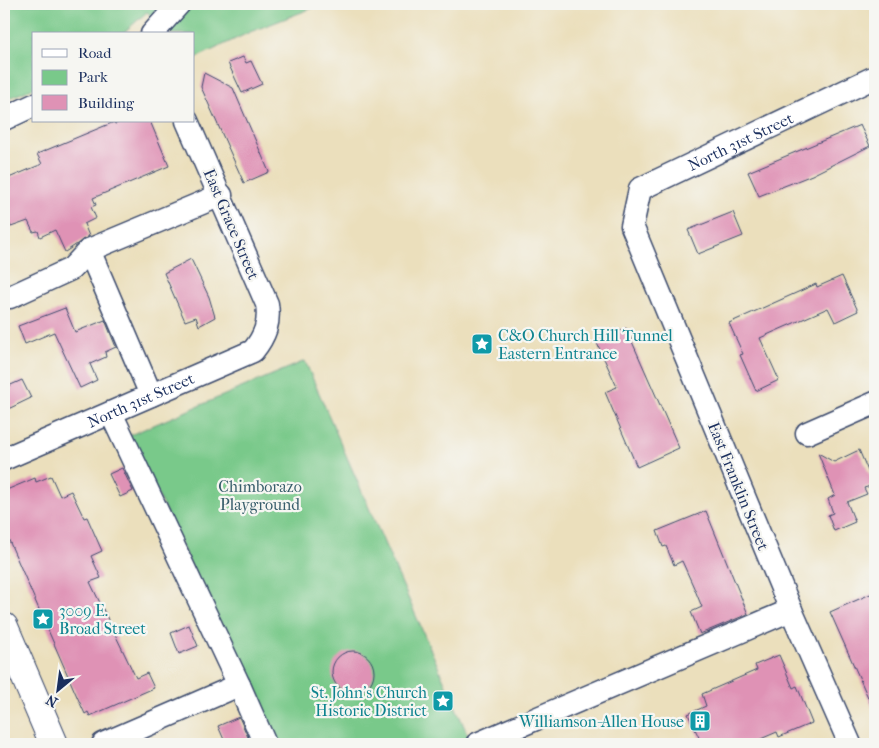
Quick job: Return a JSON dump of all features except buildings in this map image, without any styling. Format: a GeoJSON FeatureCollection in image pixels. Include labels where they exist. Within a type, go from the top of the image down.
{"type":"FeatureCollection","features":[{"type":"Feature","properties":{"kind":"main road"},"geometry":{"type":"LineString","coordinates":[[4,627],[54,744]]}},
{"type":"Feature","properties":{"kind":"street"},"geometry":{"type":"LineString","coordinates":[[154,32],[178,5]]}},
{"type":"Feature","properties":{"kind":"street","name":"North 31st Street"},"geometry":{"type":"LineString","coordinates":[[632,226],[640,189],[875,77]]}},
{"type":"Feature","properties":{"kind":"street"},"geometry":{"type":"LineString","coordinates":[[4,119],[32,106]]}},
{"type":"Feature","properties":{"kind":"street","name":"East Grace Street"},"geometry":{"type":"LineString","coordinates":[[187,122],[267,304],[267,328]]}},
{"type":"Feature","properties":{"kind":"street"},"geometry":{"type":"LineString","coordinates":[[10,297],[71,269],[89,250],[221,195]]}},
{"type":"Feature","properties":{"kind":"street","name":"East Franklin Street"},"geometry":{"type":"LineString","coordinates":[[632,226],[791,610],[850,744]]}},
{"type":"Feature","properties":{"kind":"street"},"geometry":{"type":"LineString","coordinates":[[89,250],[151,395]]}},
{"type":"Feature","properties":{"kind":"street","name":"North 31st Street"},"geometry":{"type":"LineString","coordinates":[[4,459],[253,351],[262,340],[267,328]]}},
{"type":"Feature","properties":{"kind":"street"},"geometry":{"type":"LineString","coordinates":[[807,433],[875,403]]}},
{"type":"Feature","properties":{"kind":"street"},"geometry":{"type":"LineString","coordinates":[[111,413],[265,744]]}},
{"type":"Feature","properties":{"kind":"street"},"geometry":{"type":"LineString","coordinates":[[477,744],[791,610]]}},
{"type":"Feature","properties":{"kind":"street"},"geometry":{"type":"LineString","coordinates":[[103,744],[239,685]]}},
{"type":"Feature","properties":{"kind":"green space"},"geometry":{"type":"Polygon","coordinates":[[[4,4],[323,4],[250,32],[195,59],[195,32],[170,32],[147,12],[124,32],[32,32],[32,89],[4,100],[4,4]]]}},
{"type":"Feature","properties":{"kind":"green space","name":"Chimborazo Playground"},"geometry":{"type":"Polygon","coordinates":[[[305,361],[470,740],[461,744],[274,744],[130,435],[305,361]]]}},
{"type":"Feature","properties":{"kind":"place","name":"C&O Church Hill Tunnel Eastern Entrance"},"geometry":{"type":"Point","coordinates":[482,344]}},
{"type":"Feature","properties":{"kind":"place","name":"3009 E. Broad Street"},"geometry":{"type":"Point","coordinates":[43,619]}},
{"type":"Feature","properties":{"kind":"place","name":"St. John's Church Historic District"},"geometry":{"type":"Point","coordinates":[443,701]}},
{"type":"Feature","properties":{"kind":"place","name":"Williamson-Allen House"},"geometry":{"type":"Point","coordinates":[700,721]}}]}
